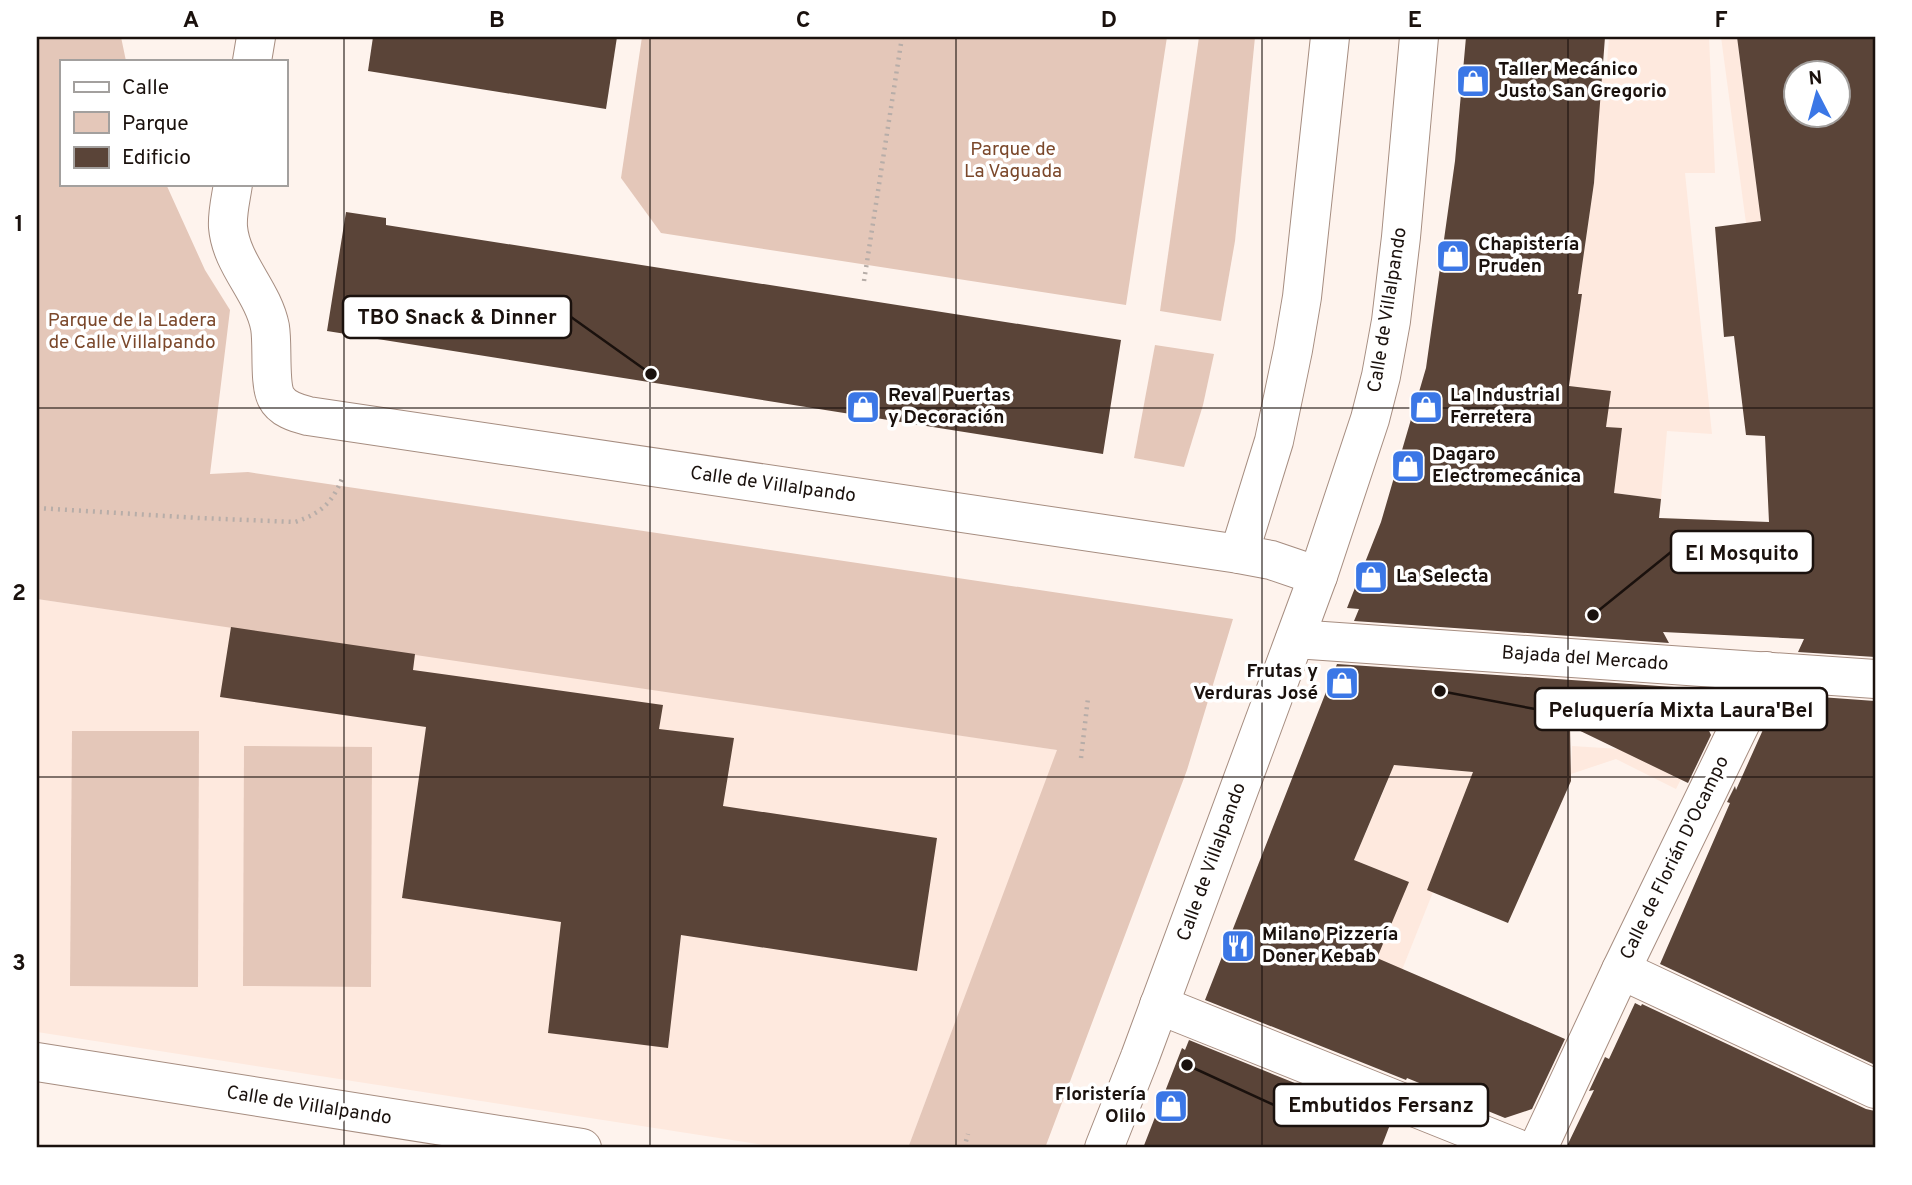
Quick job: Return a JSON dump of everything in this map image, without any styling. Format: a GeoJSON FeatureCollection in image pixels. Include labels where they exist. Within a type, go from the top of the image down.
{"type":"FeatureCollection","features":[{"type":"Feature","properties":{"kind":"street"},"geometry":{"type":"LineString","coordinates":[[252,60],[256,37]]}},
{"type":"Feature","properties":{"kind":"street"},"geometry":{"type":"LineString","coordinates":[[1239,554],[1274,441],[1293,350],[1302,297],[1330,37]]}},
{"type":"Feature","properties":{"kind":"street","name":"Calle de Villalpando"},"geometry":{"type":"LineString","coordinates":[[1104,1148],[1318,576],[1355,466],[1381,376],[1401,237],[1419,37]]}},
{"type":"Feature","properties":{"kind":"street","name":"Calle de Villalpando"},"geometry":{"type":"LineString","coordinates":[[233,186],[228,212],[231,242],[270,327],[276,396],[286,408],[308,416],[1239,554],[1271,560],[1318,576]]}},
{"type":"Feature","properties":{"kind":"street","name":"Bajada del Mercado"},"geometry":{"type":"LineString","coordinates":[[1295,639],[1875,679]]}},
{"type":"Feature","properties":{"kind":"street","name":"Calle de Florián D'Ocampo"},"geometry":{"type":"LineString","coordinates":[[1538,1148],[1766,671]]}},
{"type":"Feature","properties":{"kind":"street","name":"Calle de Florián D'Ocampo"},"geometry":{"type":"LineString","coordinates":[[1621,970],[1875,1089]]}},
{"type":"Feature","properties":{"kind":"street"},"geometry":{"type":"LineString","coordinates":[[1159,1005],[1516,1148]]}},
{"type":"Feature","properties":{"kind":"street","name":"Calle de Villalpando"},"geometry":{"type":"LineString","coordinates":[[37,1062],[582,1148]]}},
{"type":"Feature","properties":{"kind":"path"},"geometry":{"type":"LineString","coordinates":[[864,281],[902,37]]}},
{"type":"Feature","properties":{"kind":"path"},"geometry":{"type":"LineString","coordinates":[[37,508],[295,522],[322,510],[331,500],[343,476]]}},
{"type":"Feature","properties":{"kind":"path"},"geometry":{"type":"LineString","coordinates":[[1081,758],[1088,698]]}},
{"type":"Feature","properties":{"kind":"path"},"geometry":{"type":"LineString","coordinates":[[964,1148],[968,1135]]}},
{"type":"Feature","properties":{"kind":"shaded area"},"geometry":{"type":"Polygon","coordinates":[[[1609,37],[1709,37],[1715,173],[1685,173],[1712,434],[1667,431],[1661,499],[1614,493],[1622,429],[1606,427],[1565,386],[1582,295],[1578,294],[1596,169],[1586,63],[1607,64],[1609,37]]]}},
{"type":"Feature","properties":{"kind":"shaded area"},"geometry":{"type":"Polygon","coordinates":[[[1721,37],[1737,37],[1761,221],[1746,223],[1721,37]]]}},
{"type":"Feature","properties":{"kind":"shaded area"},"geometry":{"type":"Polygon","coordinates":[[[37,599],[1058,750],[908,1148],[783,1148],[37,1032],[37,599]]]}},
{"type":"Feature","properties":{"kind":"shaded area"},"geometry":{"type":"Polygon","coordinates":[[[1572,746],[1636,750],[1681,779],[1676,789],[1616,759],[1571,774],[1572,746]]]}},
{"type":"Feature","properties":{"kind":"shaded area"},"geometry":{"type":"Polygon","coordinates":[[[1374,761],[1473,772],[1433,892],[1398,980],[1372,969],[1408,882],[1354,860],[1387,783],[1374,761]]]}},
{"type":"Feature","properties":{"kind":"green space","name":"Parque de la Ladera de Calle Villalpando"},"geometry":{"type":"Polygon","coordinates":[[[37,37],[121,37],[126,60],[60,60],[60,186],[167,186],[205,270],[230,310],[210,474],[248,472],[1233,619],[1187,770],[1045,1148],[908,1148],[1057,750],[37,599],[37,37]]]}},
{"type":"Feature","properties":{"kind":"green space","name":"Parque de La Vaguada"},"geometry":{"type":"Polygon","coordinates":[[[642,37],[1167,37],[1126,305],[661,233],[621,178],[642,37]]]}},
{"type":"Feature","properties":{"kind":"green space"},"geometry":{"type":"Polygon","coordinates":[[[1199,37],[1255,37],[1235,241],[1221,321],[1160,311],[1199,37]]]}},
{"type":"Feature","properties":{"kind":"green space"},"geometry":{"type":"Polygon","coordinates":[[[1155,345],[1214,354],[1203,405],[1184,467],[1134,458],[1155,345]]]}},
{"type":"Feature","properties":{"kind":"green space"},"geometry":{"type":"Polygon","coordinates":[[[72,731],[199,731],[198,987],[70,986],[72,731]]]}},
{"type":"Feature","properties":{"kind":"green space"},"geometry":{"type":"Polygon","coordinates":[[[244,746],[372,747],[371,987],[243,986],[244,746]]]}},
{"type":"Feature","properties":{"kind":"building"},"geometry":{"type":"Polygon","coordinates":[[[373,37],[617,37],[606,109],[368,71],[373,37]]]}},
{"type":"Feature","properties":{"kind":"building"},"geometry":{"type":"Polygon","coordinates":[[[1466,37],[1605,37],[1594,183],[1578,294],[1582,294],[1569,386],[1611,391],[1606,427],[1622,428],[1614,493],[1661,499],[1659,518],[1769,522],[1765,436],[1746,435],[1734,336],[1724,337],[1715,227],[1761,221],[1737,37],[1875,37],[1875,657],[1798,652],[1804,639],[1663,632],[1669,643],[1354,621],[1359,609],[1347,608],[1381,522],[1426,368],[1455,161],[1466,37]]]}},
{"type":"Feature","properties":{"kind":"building"},"geometry":{"type":"Polygon","coordinates":[[[346,212],[386,218],[386,225],[1121,340],[1103,454],[327,331],[346,212]]]}},
{"type":"Feature","properties":{"kind":"building"},"geometry":{"type":"Polygon","coordinates":[[[231,627],[415,654],[413,670],[663,705],[659,729],[734,738],[723,806],[937,838],[917,971],[681,935],[668,1048],[548,1033],[561,922],[402,898],[426,727],[220,697],[231,627]]]}},
{"type":"Feature","properties":{"kind":"building"},"geometry":{"type":"Polygon","coordinates":[[[1337,664],[1689,688],[1711,735],[1688,783],[1570,726],[1571,781],[1508,923],[1427,890],[1473,772],[1394,765],[1354,860],[1409,882],[1377,958],[1565,1039],[1532,1109],[1505,1118],[1205,1000],[1337,664]]]}},
{"type":"Feature","properties":{"kind":"building"},"geometry":{"type":"Polygon","coordinates":[[[1779,694],[1875,701],[1875,1065],[1660,964],[1730,803],[1727,802],[1735,786],[1736,790],[1779,694]]]}},
{"type":"Feature","properties":{"kind":"building"},"geometry":{"type":"Polygon","coordinates":[[[1635,1003],[1875,1111],[1875,1148],[1566,1148],[1594,1090],[1589,1091],[1605,1057],[1609,1059],[1635,1003]]]}},
{"type":"Feature","properties":{"kind":"building"},"geometry":{"type":"Polygon","coordinates":[[[1189,1040],[1391,1122],[1381,1148],[1143,1148],[1182,1048],[1185,1050],[1189,1040]]]}},
{"type":"Feature","properties":{"kind":"place","name":"Taller Mecánico Justo San Gregorio"},"geometry":{"type":"Point","coordinates":[1473,81]}},
{"type":"Feature","properties":{"kind":"place","name":"Chapistería Pruden"},"geometry":{"type":"Point","coordinates":[1453,256]}},
{"type":"Feature","properties":{"kind":"place","name":"TBO Snack & Dinner"},"geometry":{"type":"Point","coordinates":[651,374]}},
{"type":"Feature","properties":{"kind":"place","name":"Reval Puertas y Decoración"},"geometry":{"type":"Point","coordinates":[863,407]}},
{"type":"Feature","properties":{"kind":"place","name":"La Industrial Ferretera"},"geometry":{"type":"Point","coordinates":[1426,407]}},
{"type":"Feature","properties":{"kind":"place","name":"Dagaro Electromecánica"},"geometry":{"type":"Point","coordinates":[1408,466]}},
{"type":"Feature","properties":{"kind":"place","name":"La Selecta"},"geometry":{"type":"Point","coordinates":[1371,577]}},
{"type":"Feature","properties":{"kind":"place","name":"El Mosquito"},"geometry":{"type":"Point","coordinates":[1593,615]}},
{"type":"Feature","properties":{"kind":"place","name":"Frutas y Verduras José"},"geometry":{"type":"Point","coordinates":[1342,683]}},
{"type":"Feature","properties":{"kind":"place","name":"Peluquería Mixta Laura'Bel"},"geometry":{"type":"Point","coordinates":[1440,691]}},
{"type":"Feature","properties":{"kind":"place","name":"Milano Pizzería Doner Kebab"},"geometry":{"type":"Point","coordinates":[1238,946]}},
{"type":"Feature","properties":{"kind":"place","name":"Embutidos Fersanz"},"geometry":{"type":"Point","coordinates":[1187,1065]}},
{"type":"Feature","properties":{"kind":"place","name":"Floristería Olilo"},"geometry":{"type":"Point","coordinates":[1171,1106]}}]}
